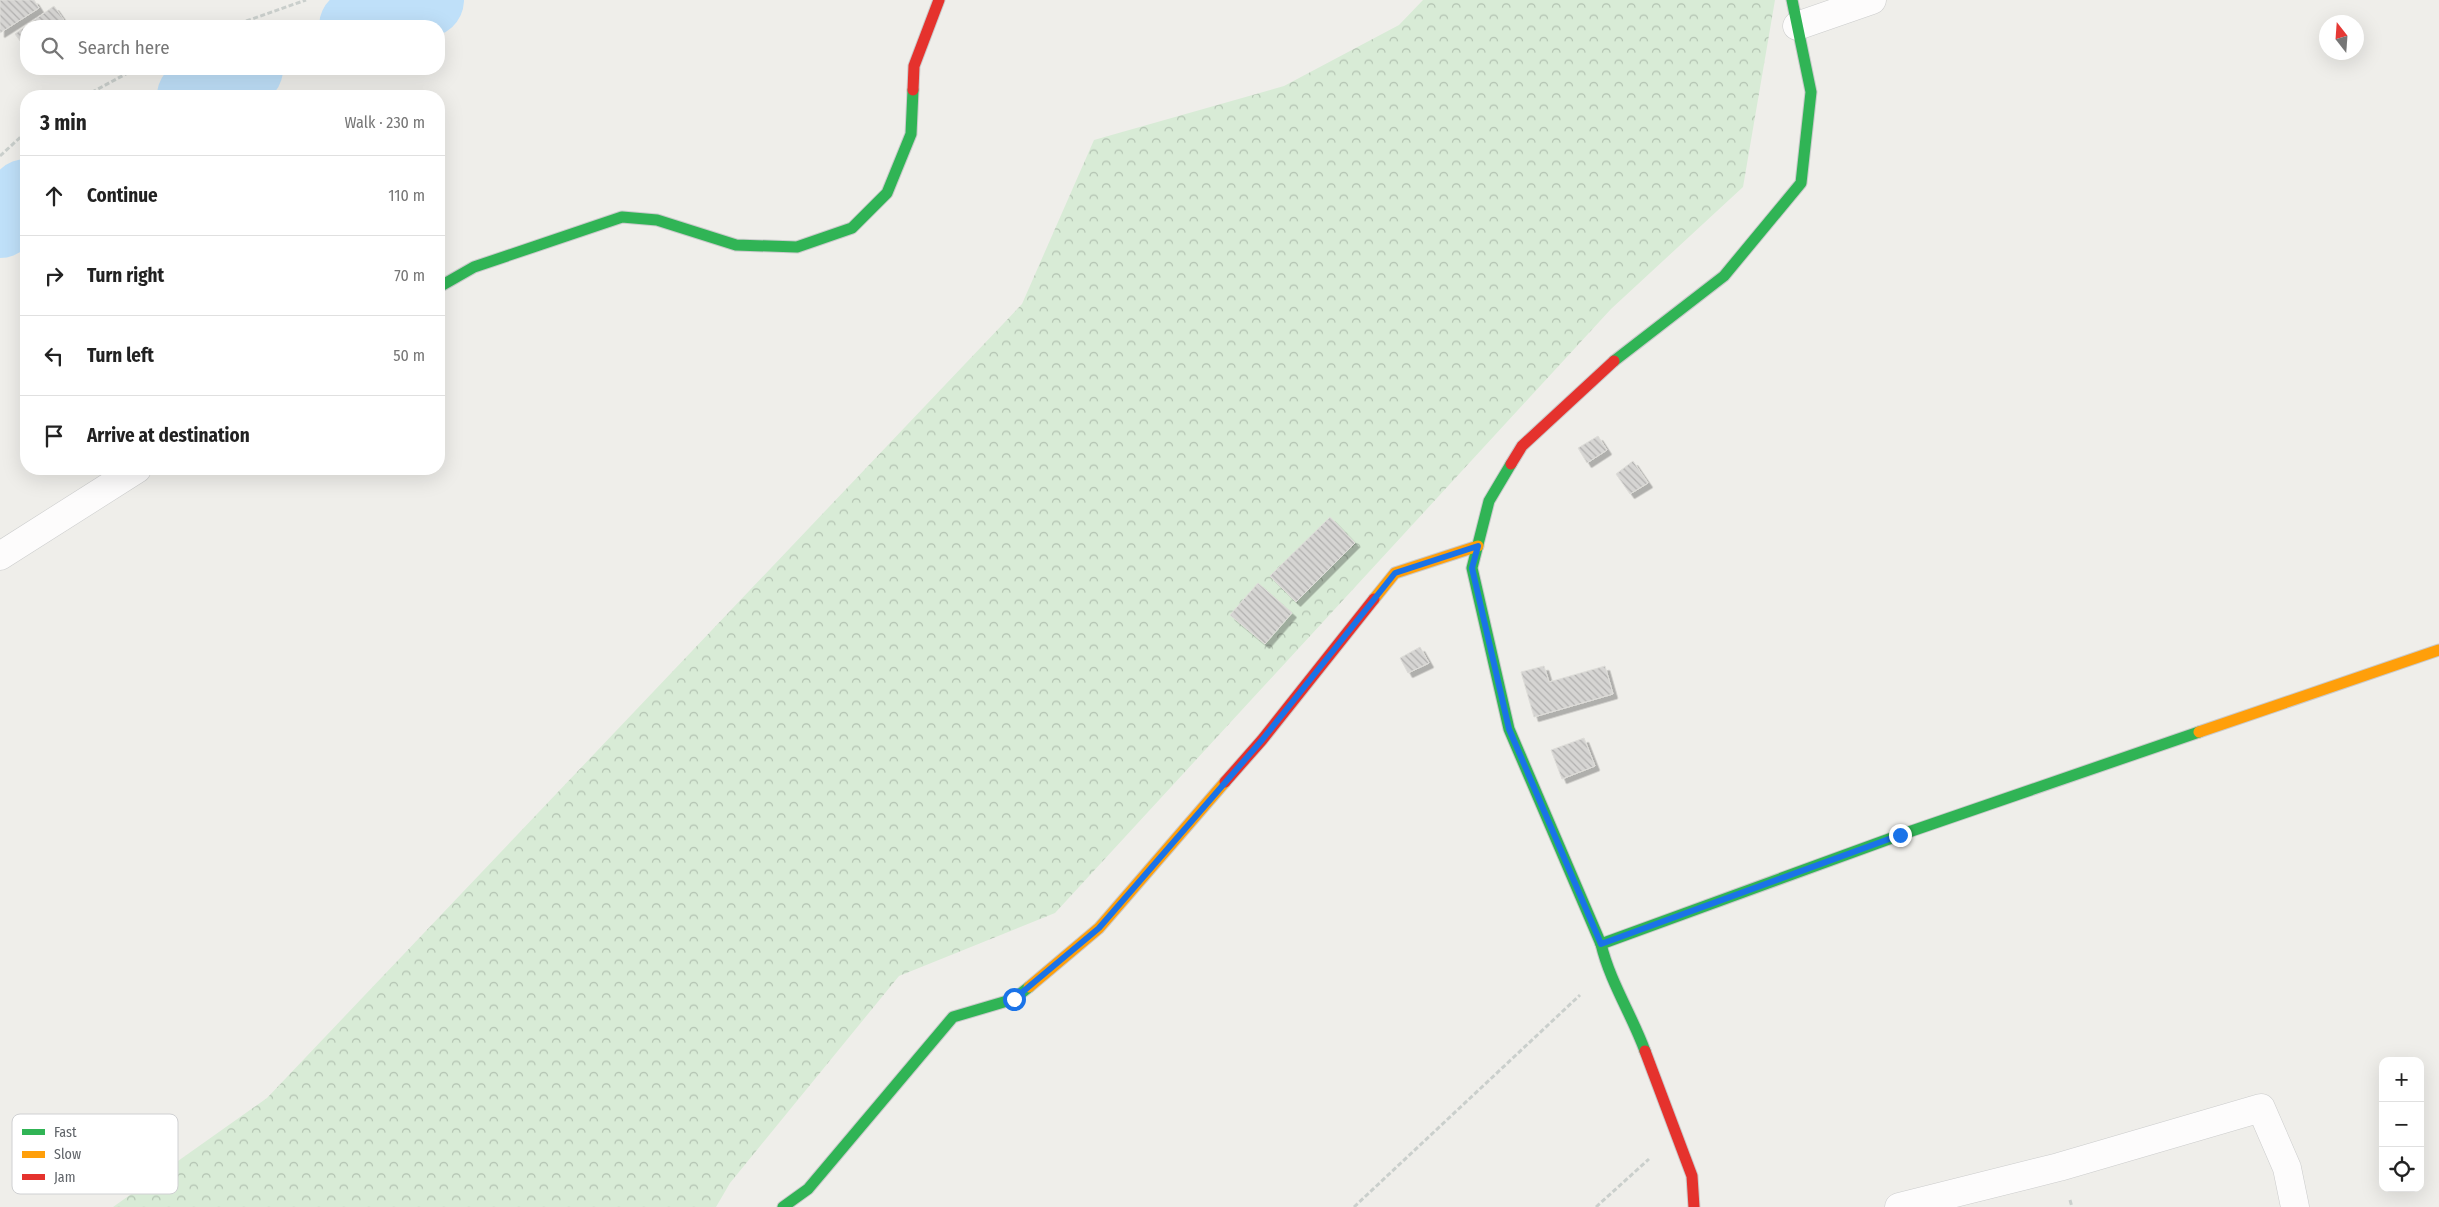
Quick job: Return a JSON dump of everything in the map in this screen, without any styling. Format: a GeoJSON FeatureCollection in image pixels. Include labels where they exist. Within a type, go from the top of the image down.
{"type":"FeatureCollection","features":[{"type":"Feature","properties":{"kind":"street"},"geometry":{"type":"LineString","coordinates":[[445,284],[474,267],[622,217],[657,220],[736,245],[797,246],[852,228],[887,193],[911,134],[914,66],[939,0]]}},
{"type":"Feature","properties":{"kind":"street"},"geometry":{"type":"LineString","coordinates":[[1694,1207],[1692,1176],[1636,1026],[1607,968],[1601,944],[1509,729],[1472,568],[1489,501],[1522,446],[1617,359],[1724,276],[1801,183],[1811,92],[1794,13],[1872,0]]}},
{"type":"Feature","properties":{"kind":"street"},"geometry":{"type":"LineString","coordinates":[[0,556],[128,475]]}},
{"type":"Feature","properties":{"kind":"street"},"geometry":{"type":"LineString","coordinates":[[783,1207],[808,1189],[953,1017],[1014,999],[1099,928],[1262,740],[1395,573],[1478,546]]}},
{"type":"Feature","properties":{"kind":"street"},"geometry":{"type":"LineString","coordinates":[[1601,944],[1900,835],[2439,650]]}},
{"type":"Feature","properties":{"kind":"street"},"geometry":{"type":"LineString","coordinates":[[1899,1207],[2058,1167],[2261,1108],[2287,1168],[2295,1207]]}},
{"type":"Feature","properties":{"kind":"path"},"geometry":{"type":"LineString","coordinates":[[249,20],[306,0]]}},
{"type":"Feature","properties":{"kind":"path"},"geometry":{"type":"LineString","coordinates":[[96,90],[124,75]]}},
{"type":"Feature","properties":{"kind":"path"},"geometry":{"type":"LineString","coordinates":[[0,156],[20,138]]}},
{"type":"Feature","properties":{"kind":"path"},"geometry":{"type":"LineString","coordinates":[[1354,1207],[1607,968]]}},
{"type":"Feature","properties":{"kind":"path"},"geometry":{"type":"LineString","coordinates":[[1596,1207],[1676,1133]]}},
{"type":"Feature","properties":{"kind":"green space"},"geometry":{"type":"Polygon","coordinates":[[[1423,0],[1775,0],[1743,187],[1611,309],[1055,913],[899,976],[730,1183],[716,1207],[113,1207],[131,1194],[178,1194],[178,1161],[267,1098],[1022,304],[1094,140],[1284,86],[1399,25],[1423,0]]]}},
{"type":"Feature","properties":{"kind":"building"},"geometry":{"type":"Polygon","coordinates":[[[0,0],[34,0],[39,8],[0,33],[0,0]]]}},
{"type":"Feature","properties":{"kind":"building"},"geometry":{"type":"Polygon","coordinates":[[[54,6],[64,20],[34,20],[54,6]]]}},
{"type":"Feature","properties":{"kind":"building"},"geometry":{"type":"Polygon","coordinates":[[[20,30],[20,41],[15,34],[20,30]]]}},
{"type":"Feature","properties":{"kind":"building"},"geometry":{"type":"Polygon","coordinates":[[[1598,436],[1607,450],[1587,463],[1578,448],[1598,436]]]}},
{"type":"Feature","properties":{"kind":"building"},"geometry":{"type":"Polygon","coordinates":[[[1633,461],[1648,483],[1630,494],[1616,474],[1633,461]]]}},
{"type":"Feature","properties":{"kind":"building"},"geometry":{"type":"Polygon","coordinates":[[[1330,517],[1355,543],[1296,602],[1270,576],[1330,517]]]}},
{"type":"Feature","properties":{"kind":"building"},"geometry":{"type":"Polygon","coordinates":[[[1258,583],[1292,613],[1265,644],[1230,615],[1258,583]]]}},
{"type":"Feature","properties":{"kind":"building"},"geometry":{"type":"Polygon","coordinates":[[[1420,647],[1429,663],[1408,673],[1400,658],[1420,647]]]}},
{"type":"Feature","properties":{"kind":"building"},"geometry":{"type":"Polygon","coordinates":[[[1544,666],[1549,682],[1605,666],[1613,694],[1534,717],[1521,672],[1544,666]]]}},
{"type":"Feature","properties":{"kind":"building"},"geometry":{"type":"Polygon","coordinates":[[[1584,738],[1595,766],[1562,779],[1551,750],[1584,738]]]}},
{"type":"Feature","properties":{"kind":"waterway"},"geometry":{"type":"LineString","coordinates":[[372,20],[427,0]]}},
{"type":"Feature","properties":{"kind":"waterway"},"geometry":{"type":"LineString","coordinates":[[206,90],[234,75]]}},
{"type":"Feature","properties":{"kind":"waterway"},"geometry":{"type":"LineString","coordinates":[[0,221],[20,202]]}},
{"type":"Feature","properties":{"kind":"traffic: fast"},"geometry":{"type":"LineString","coordinates":[[1614,361],[1724,276],[1801,183],[1811,92],[1792,0]]}},
{"type":"Feature","properties":{"kind":"traffic: fast"},"geometry":{"type":"LineString","coordinates":[[445,284],[474,267],[622,217],[657,220],[736,245],[797,247],[852,228],[887,193],[911,134],[913,90]]}},
{"type":"Feature","properties":{"kind":"traffic: fast"},"geometry":{"type":"LineString","coordinates":[[1511,464],[1489,501],[1472,568],[1509,729],[1601,944],[1615,985],[1645,1051]]}},
{"type":"Feature","properties":{"kind":"traffic: fast"},"geometry":{"type":"LineString","coordinates":[[1601,944],[1900,835],[2199,732]]}},
{"type":"Feature","properties":{"kind":"traffic: fast"},"geometry":{"type":"LineString","coordinates":[[783,1207],[808,1189],[953,1017],[1014,999],[1029,987]]}},
{"type":"Feature","properties":{"kind":"traffic: slow"},"geometry":{"type":"LineString","coordinates":[[1374,599],[1395,573],[1478,546]]}},
{"type":"Feature","properties":{"kind":"traffic: slow"},"geometry":{"type":"LineString","coordinates":[[2199,732],[2439,650]]}},
{"type":"Feature","properties":{"kind":"traffic: slow"},"geometry":{"type":"LineString","coordinates":[[1029,987],[1099,928],[1225,782]]}},
{"type":"Feature","properties":{"kind":"traffic: jam"},"geometry":{"type":"LineString","coordinates":[[913,90],[914,66],[939,0]]}},
{"type":"Feature","properties":{"kind":"traffic: jam"},"geometry":{"type":"LineString","coordinates":[[1511,464],[1522,446],[1614,361]]}},
{"type":"Feature","properties":{"kind":"traffic: jam"},"geometry":{"type":"LineString","coordinates":[[1225,782],[1262,740],[1374,599]]}},
{"type":"Feature","properties":{"kind":"traffic: jam"},"geometry":{"type":"LineString","coordinates":[[1645,1051],[1692,1176],[1694,1207]]}},
{"type":"Feature","properties":{"kind":"route"},"geometry":{"type":"LineString","coordinates":[[1014,999],[1099,928],[1262,740],[1395,573],[1478,546],[1472,568],[1509,729],[1601,944],[1900,835]]}}]}
